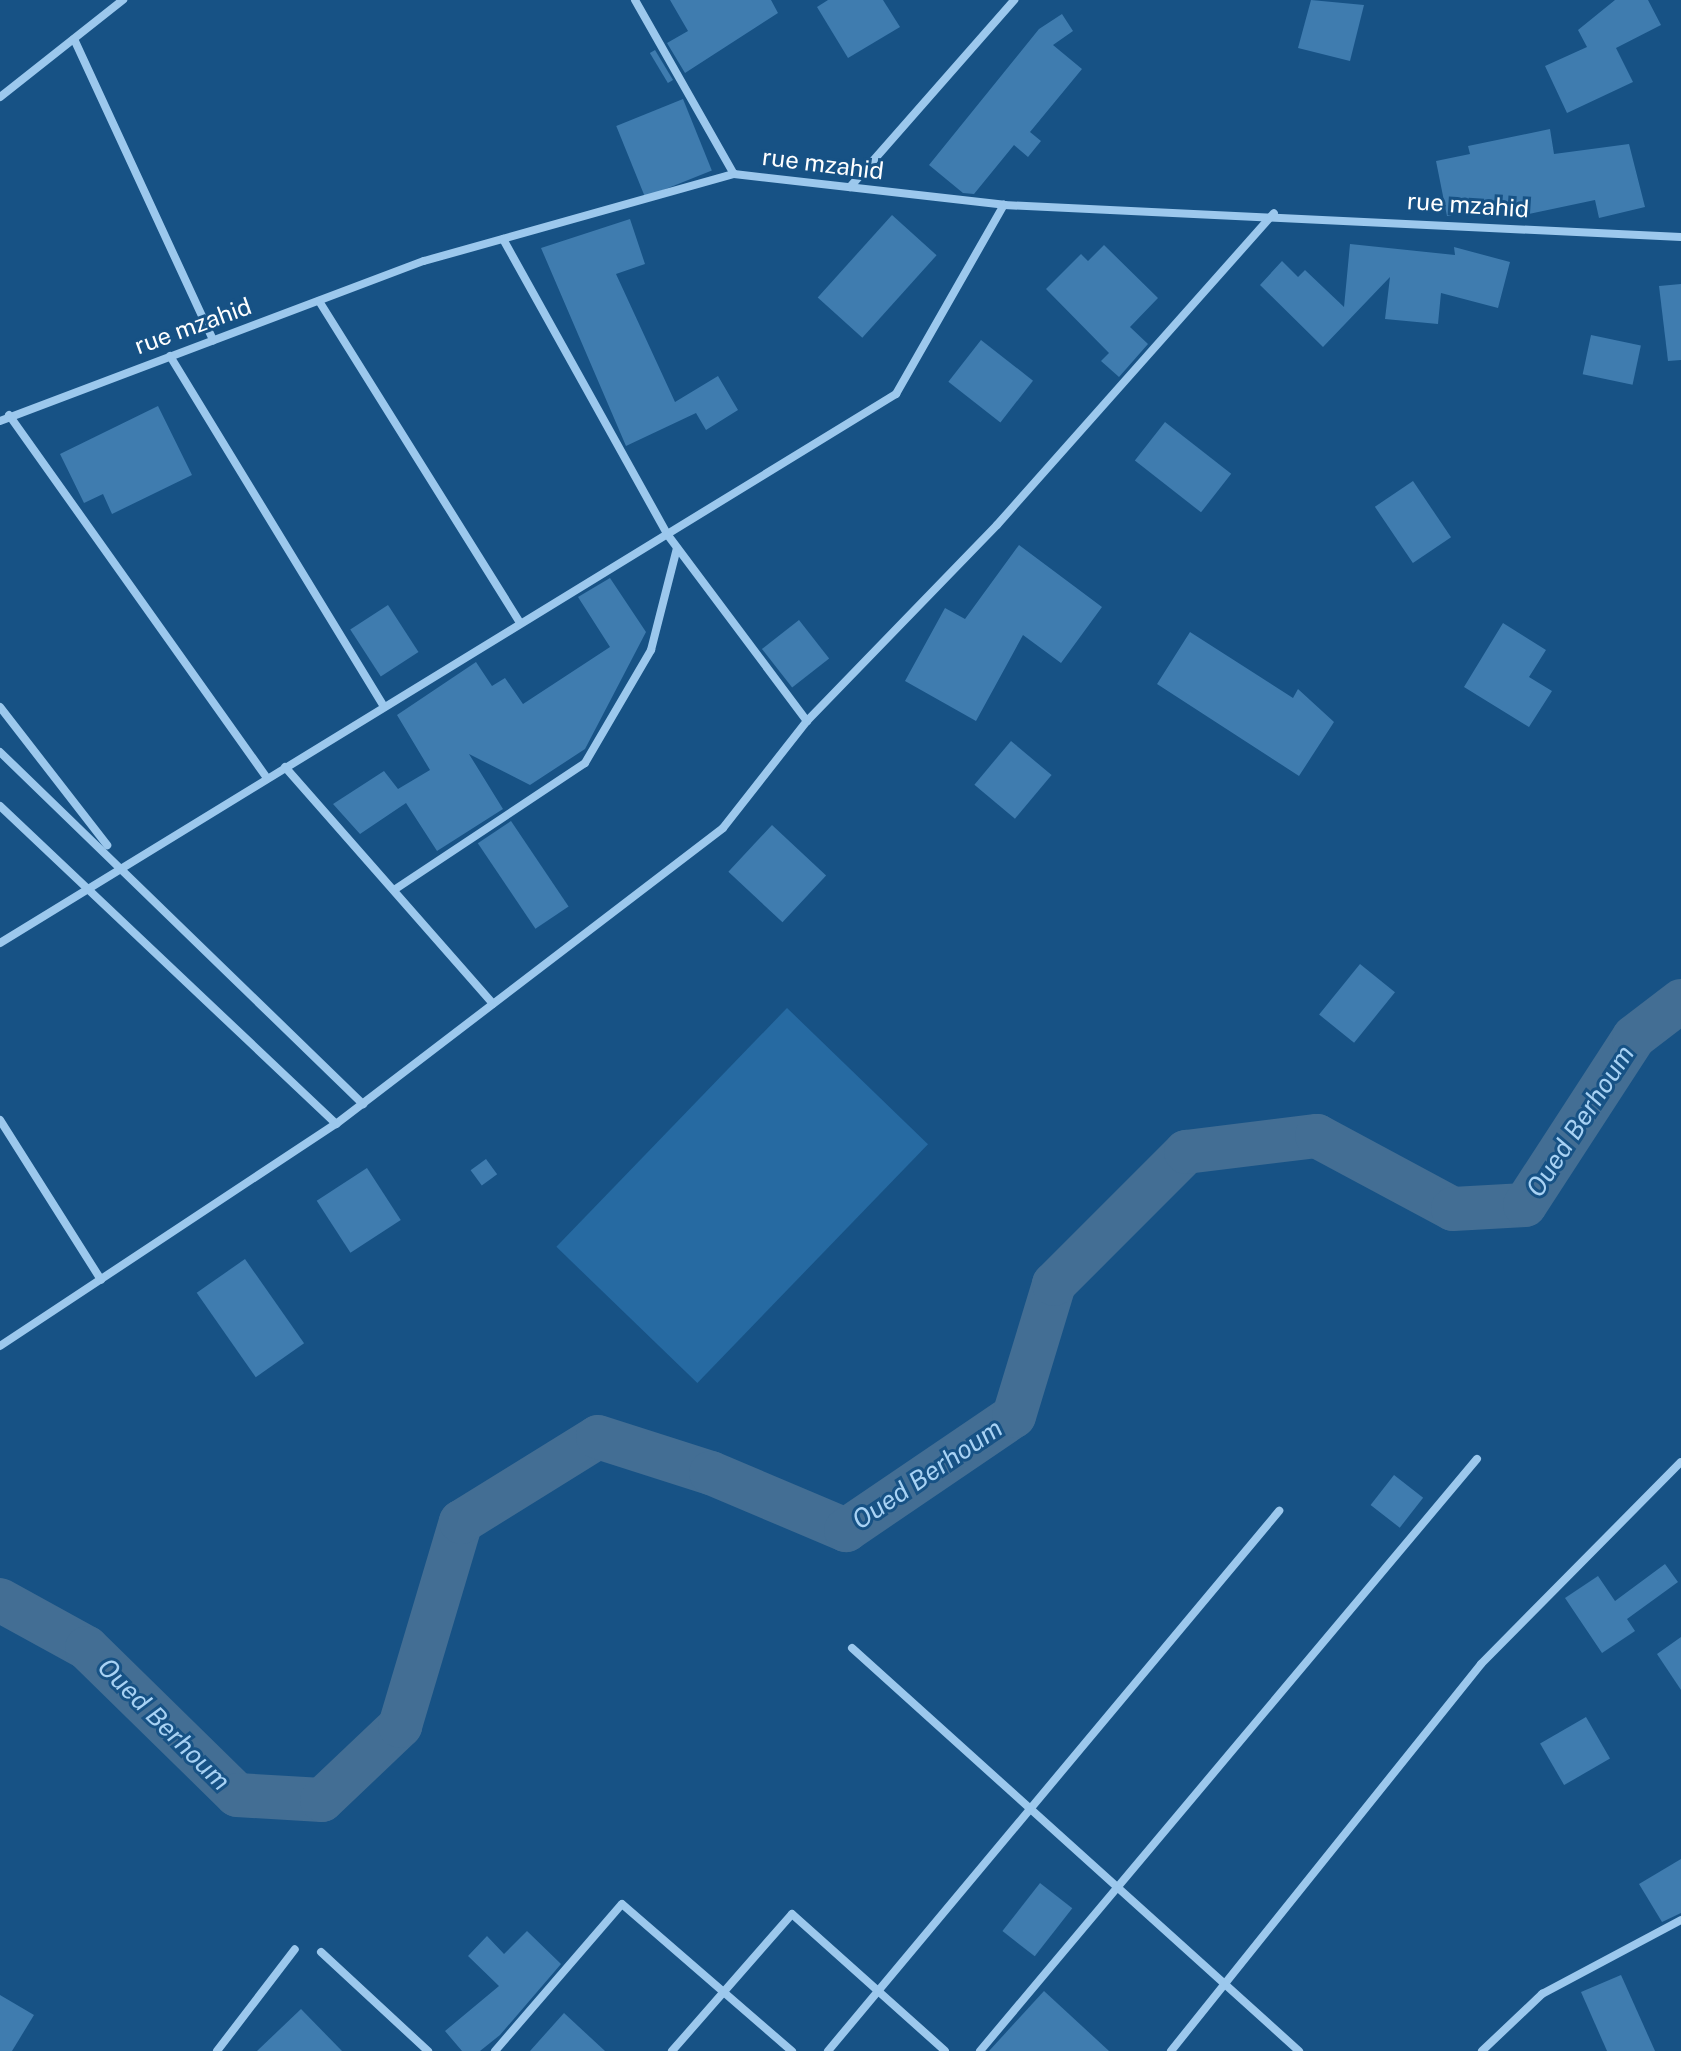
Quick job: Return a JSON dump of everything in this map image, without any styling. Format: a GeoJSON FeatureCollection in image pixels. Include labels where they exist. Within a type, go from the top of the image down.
{"type":"FeatureCollection","features":[{"type":"Feature","properties":{"kind":"street"},"geometry":{"type":"LineString","coordinates":[[0,97],[123,0]]}},
{"type":"Feature","properties":{"kind":"street"},"geometry":{"type":"LineString","coordinates":[[635,0],[734,174]]}},
{"type":"Feature","properties":{"kind":"street"},"geometry":{"type":"LineString","coordinates":[[850,187],[1014,0]]}},
{"type":"Feature","properties":{"kind":"street"},"geometry":{"type":"LineString","coordinates":[[74,39],[213,340]]}},
{"type":"Feature","properties":{"kind":"street","name":"rue mzahid"},"geometry":{"type":"LineString","coordinates":[[0,421],[9,415],[319,301],[503,239],[734,174],[1004,205],[1274,213],[1681,237]]}},
{"type":"Feature","properties":{"kind":"street"},"geometry":{"type":"LineString","coordinates":[[0,943],[896,394],[1004,205]]}},
{"type":"Feature","properties":{"kind":"street"},"geometry":{"type":"LineString","coordinates":[[0,1346],[336,1124],[723,828],[807,721],[997,525],[1274,213]]}},
{"type":"Feature","properties":{"kind":"street"},"geometry":{"type":"LineString","coordinates":[[503,239],[667,534],[807,721]]}},
{"type":"Feature","properties":{"kind":"street"},"geometry":{"type":"LineString","coordinates":[[319,301],[520,623]]}},
{"type":"Feature","properties":{"kind":"street"},"geometry":{"type":"LineString","coordinates":[[170,356],[384,707]]}},
{"type":"Feature","properties":{"kind":"street"},"geometry":{"type":"LineString","coordinates":[[9,415],[267,778]]}},
{"type":"Feature","properties":{"kind":"street"},"geometry":{"type":"LineString","coordinates":[[394,890],[585,763],[651,650],[677,548]]}},
{"type":"Feature","properties":{"kind":"street"},"geometry":{"type":"LineString","coordinates":[[0,707],[123,866]]}},
{"type":"Feature","properties":{"kind":"street"},"geometry":{"type":"LineString","coordinates":[[0,752],[123,866],[363,1104]]}},
{"type":"Feature","properties":{"kind":"street"},"geometry":{"type":"LineString","coordinates":[[285,767],[493,1004]]}},
{"type":"Feature","properties":{"kind":"street"},"geometry":{"type":"LineString","coordinates":[[0,806],[84,890],[336,1124]]}},
{"type":"Feature","properties":{"kind":"street"},"geometry":{"type":"LineString","coordinates":[[0,1120],[101,1280]]}},
{"type":"Feature","properties":{"kind":"street"},"geometry":{"type":"LineString","coordinates":[[980,2051],[1477,1459]]}},
{"type":"Feature","properties":{"kind":"street"},"geometry":{"type":"LineString","coordinates":[[1171,2051],[1481,1664],[1681,1462]]}},
{"type":"Feature","properties":{"kind":"street"},"geometry":{"type":"LineString","coordinates":[[828,2051],[1279,1511]]}},
{"type":"Feature","properties":{"kind":"street"},"geometry":{"type":"LineString","coordinates":[[852,1648],[1299,2051]]}},
{"type":"Feature","properties":{"kind":"street"},"geometry":{"type":"LineString","coordinates":[[495,2051],[622,1904],[724,1989],[792,2051]]}},
{"type":"Feature","properties":{"kind":"street"},"geometry":{"type":"LineString","coordinates":[[672,2051],[792,1914],[945,2051]]}},
{"type":"Feature","properties":{"kind":"street"},"geometry":{"type":"LineString","coordinates":[[1482,2051],[1542,1994],[1681,1920]]}},
{"type":"Feature","properties":{"kind":"street"},"geometry":{"type":"LineString","coordinates":[[217,2051],[295,1949]]}},
{"type":"Feature","properties":{"kind":"street"},"geometry":{"type":"LineString","coordinates":[[321,1952],[428,2051]]}},
{"type":"Feature","properties":{"kind":"shaded area"},"geometry":{"type":"Polygon","coordinates":[[[787,1008],[928,1144],[697,1383],[556,1247],[787,1008]]]}},
{"type":"Feature","properties":{"kind":"building"},"geometry":{"type":"Polygon","coordinates":[[[670,0],[771,0],[778,13],[685,73],[667,43],[688,31],[670,0]]]}},
{"type":"Feature","properties":{"kind":"building"},"geometry":{"type":"Polygon","coordinates":[[[828,0],[883,0],[900,27],[848,58],[817,7],[828,0]]]}},
{"type":"Feature","properties":{"kind":"building"},"geometry":{"type":"Polygon","coordinates":[[[1311,0],[1364,5],[1350,61],[1298,48],[1311,0]]]}},
{"type":"Feature","properties":{"kind":"building"},"geometry":{"type":"Polygon","coordinates":[[[1615,0],[1648,0],[1661,25],[1616,48],[1633,82],[1567,113],[1545,66],[1587,47],[1578,30],[1615,0]]]}},
{"type":"Feature","properties":{"kind":"building"},"geometry":{"type":"Polygon","coordinates":[[[1062,14],[1073,31],[1053,45],[1082,69],[1030,132],[1041,141],[1028,157],[1014,145],[974,194],[963,193],[929,165],[1039,29],[1062,14]]]}},
{"type":"Feature","properties":{"kind":"building"},"geometry":{"type":"Polygon","coordinates":[[[655,50],[673,80],[668,83],[650,53],[655,50]]]}},
{"type":"Feature","properties":{"kind":"building"},"geometry":{"type":"Polygon","coordinates":[[[683,99],[712,170],[645,197],[616,126],[683,99]]]}},
{"type":"Feature","properties":{"kind":"building"},"geometry":{"type":"Polygon","coordinates":[[[1550,129],[1554,154],[1629,144],[1645,207],[1599,218],[1595,200],[1510,218],[1507,204],[1447,216],[1436,161],[1470,154],[1468,146],[1550,129]]]}},
{"type":"Feature","properties":{"kind":"building"},"geometry":{"type":"Polygon","coordinates":[[[892,215],[937,255],[862,338],[818,297],[892,215]]]}},
{"type":"Feature","properties":{"kind":"building"},"geometry":{"type":"Polygon","coordinates":[[[630,219],[645,264],[616,274],[675,402],[718,376],[738,410],[706,430],[696,413],[626,446],[541,248],[630,219]]]}},
{"type":"Feature","properties":{"kind":"building"},"geometry":{"type":"Polygon","coordinates":[[[1350,244],[1455,255],[1454,247],[1510,262],[1498,308],[1441,293],[1438,324],[1385,319],[1390,277],[1323,347],[1260,285],[1282,261],[1298,277],[1305,270],[1344,307],[1350,244]]]}},
{"type":"Feature","properties":{"kind":"building"},"geometry":{"type":"Polygon","coordinates":[[[1104,245],[1158,298],[1130,327],[1148,344],[1119,377],[1101,361],[1109,353],[1046,289],[1081,254],[1088,261],[1104,245]]]}},
{"type":"Feature","properties":{"kind":"building"},"geometry":{"type":"Polygon","coordinates":[[[1681,284],[1681,360],[1668,361],[1659,286],[1681,284]]]}},
{"type":"Feature","properties":{"kind":"building"},"geometry":{"type":"Polygon","coordinates":[[[1591,335],[1641,346],[1633,385],[1583,374],[1591,335]]]}},
{"type":"Feature","properties":{"kind":"building"},"geometry":{"type":"Polygon","coordinates":[[[981,340],[1033,381],[1000,422],[948,382],[981,340]]]}},
{"type":"Feature","properties":{"kind":"building"},"geometry":{"type":"Polygon","coordinates":[[[158,406],[192,475],[112,514],[103,494],[84,503],[60,454],[158,406]]]}},
{"type":"Feature","properties":{"kind":"building"},"geometry":{"type":"Polygon","coordinates":[[[1165,422],[1231,474],[1201,512],[1135,461],[1165,422]]]}},
{"type":"Feature","properties":{"kind":"building"},"geometry":{"type":"Polygon","coordinates":[[[1413,481],[1451,537],[1413,563],[1375,507],[1413,481]]]}},
{"type":"Feature","properties":{"kind":"building"},"geometry":{"type":"Polygon","coordinates":[[[1019,545],[1102,607],[1061,663],[1023,635],[976,721],[905,681],[945,608],[965,619],[1019,545]]]}},
{"type":"Feature","properties":{"kind":"building"},"geometry":{"type":"Polygon","coordinates":[[[610,578],[646,632],[585,749],[530,785],[469,754],[503,809],[437,851],[406,803],[360,834],[333,804],[384,771],[398,789],[430,770],[397,715],[476,662],[492,686],[505,678],[523,704],[610,647],[578,597],[610,578]]]}},
{"type":"Feature","properties":{"kind":"building"},"geometry":{"type":"Polygon","coordinates":[[[388,605],[418,652],[381,676],[350,630],[388,605]]]}},
{"type":"Feature","properties":{"kind":"building"},"geometry":{"type":"Polygon","coordinates":[[[799,620],[829,659],[792,688],[762,649],[799,620]]]}},
{"type":"Feature","properties":{"kind":"building"},"geometry":{"type":"Polygon","coordinates":[[[1503,623],[1546,650],[1529,677],[1552,691],[1529,727],[1464,687],[1503,623]]]}},
{"type":"Feature","properties":{"kind":"building"},"geometry":{"type":"Polygon","coordinates":[[[1190,632],[1293,698],[1298,689],[1334,722],[1299,776],[1157,684],[1190,632]]]}},
{"type":"Feature","properties":{"kind":"building"},"geometry":{"type":"Polygon","coordinates":[[[1011,741],[1052,775],[1015,819],[974,785],[1011,741]]]}},
{"type":"Feature","properties":{"kind":"building"},"geometry":{"type":"Polygon","coordinates":[[[511,821],[569,906],[535,929],[478,843],[511,821]]]}},
{"type":"Feature","properties":{"kind":"building"},"geometry":{"type":"Polygon","coordinates":[[[772,825],[826,875],[782,922],[728,872],[772,825]]]}},
{"type":"Feature","properties":{"kind":"building"},"geometry":{"type":"Polygon","coordinates":[[[1360,964],[1395,992],[1354,1043],[1319,1015],[1360,964]]]}},
{"type":"Feature","properties":{"kind":"building"},"geometry":{"type":"Polygon","coordinates":[[[486,1159],[497,1174],[482,1186],[471,1170],[486,1159]]]}},
{"type":"Feature","properties":{"kind":"building"},"geometry":{"type":"Polygon","coordinates":[[[367,1168],[401,1220],[350,1253],[317,1201],[367,1168]]]}},
{"type":"Feature","properties":{"kind":"building"},"geometry":{"type":"Polygon","coordinates":[[[245,1259],[304,1343],[256,1377],[197,1293],[245,1259]]]}},
{"type":"Feature","properties":{"kind":"building"},"geometry":{"type":"Polygon","coordinates":[[[1394,1475],[1423,1498],[1400,1528],[1371,1505],[1394,1475]]]}},
{"type":"Feature","properties":{"kind":"building"},"geometry":{"type":"Polygon","coordinates":[[[1665,1564],[1678,1582],[1627,1619],[1635,1631],[1602,1653],[1565,1598],[1598,1576],[1615,1601],[1665,1564]]]}},
{"type":"Feature","properties":{"kind":"building"},"geometry":{"type":"Polygon","coordinates":[[[1681,1637],[1681,1690],[1657,1654],[1681,1637]]]}},
{"type":"Feature","properties":{"kind":"building"},"geometry":{"type":"Polygon","coordinates":[[[1586,1717],[1610,1759],[1564,1785],[1540,1744],[1586,1717]]]}},
{"type":"Feature","properties":{"kind":"building"},"geometry":{"type":"Polygon","coordinates":[[[1681,1859],[1681,1913],[1662,1922],[1639,1884],[1681,1859]]]}},
{"type":"Feature","properties":{"kind":"building"},"geometry":{"type":"Polygon","coordinates":[[[1040,1883],[1072,1908],[1035,1956],[1002,1931],[1040,1883]]]}},
{"type":"Feature","properties":{"kind":"building"},"geometry":{"type":"Polygon","coordinates":[[[527,1931],[561,1964],[500,2035],[480,2051],[462,2051],[445,2031],[499,1986],[468,1956],[487,1936],[504,1954],[527,1931]]]}},
{"type":"Feature","properties":{"kind":"building"},"geometry":{"type":"Polygon","coordinates":[[[1621,1975],[1655,2051],[1607,2051],[1581,1992],[1621,1975]]]}},
{"type":"Feature","properties":{"kind":"building"},"geometry":{"type":"Polygon","coordinates":[[[1044,1991],[1109,2051],[989,2051],[1044,1991]]]}},
{"type":"Feature","properties":{"kind":"building"},"geometry":{"type":"Polygon","coordinates":[[[0,1995],[34,2015],[12,2051],[0,2051],[0,1995]]]}},
{"type":"Feature","properties":{"kind":"building"},"geometry":{"type":"Polygon","coordinates":[[[301,2009],[342,2051],[257,2051],[301,2009]]]}},
{"type":"Feature","properties":{"kind":"building"},"geometry":{"type":"Polygon","coordinates":[[[564,2013],[605,2051],[530,2051],[564,2013]]]}},
{"type":"Feature","properties":{"kind":"waterway","name":"Oued Berhoum"},"geometry":{"type":"LineString","coordinates":[[0,1600],[87,1648],[237,1795],[322,1800],[400,1726],[461,1522],[598,1437],[711,1473],[846,1530],[1014,1416],[1054,1284],[1186,1152],[1317,1136],[1453,1209],[1525,1205],[1634,1037],[1681,1001]]}}]}
